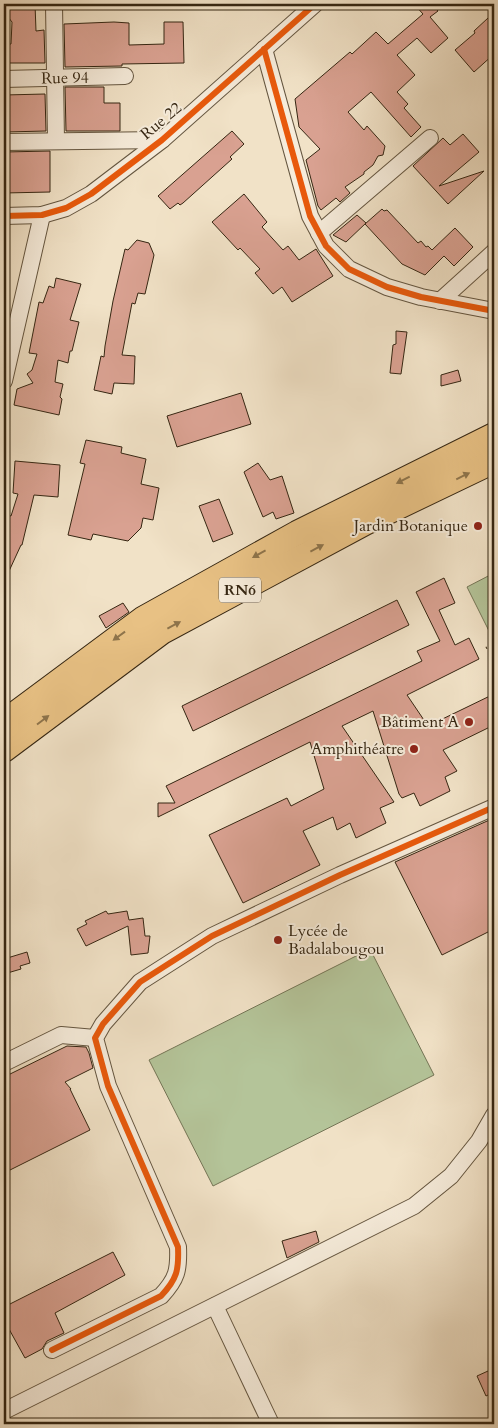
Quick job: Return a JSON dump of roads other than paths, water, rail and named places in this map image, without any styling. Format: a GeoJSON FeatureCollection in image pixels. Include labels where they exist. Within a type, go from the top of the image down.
{"type":"FeatureCollection","features":[{"type":"Feature","properties":{"kind":"highway","name":"RN6"},"geometry":{"type":"LineString","coordinates":[[4,722],[144,618],[297,533],[494,435]]}},
{"type":"Feature","properties":{"kind":"highway","name":"RN6"},"geometry":{"type":"LineString","coordinates":[[4,750],[162,632],[365,523],[494,461]]}},
{"type":"Feature","properties":{"kind":"street"},"geometry":{"type":"LineString","coordinates":[[54,4],[56,141]]}},
{"type":"Feature","properties":{"kind":"street","name":"Rue 22"},"geometry":{"type":"LineString","coordinates":[[4,216],[42,215],[66,208],[92,194],[162,140],[315,4]]}},
{"type":"Feature","properties":{"kind":"street"},"geometry":{"type":"LineString","coordinates":[[264,49],[310,216],[326,246],[349,269],[387,287],[421,297],[494,311]]}},
{"type":"Feature","properties":{"kind":"street","name":"Rue 94"},"geometry":{"type":"LineString","coordinates":[[4,79],[126,76]]}},
{"type":"Feature","properties":{"kind":"street"},"geometry":{"type":"LineString","coordinates":[[319,233],[430,138]]}},
{"type":"Feature","properties":{"kind":"street"},"geometry":{"type":"LineString","coordinates":[[4,142],[162,140]]}},
{"type":"Feature","properties":{"kind":"street"},"geometry":{"type":"LineString","coordinates":[[4,381],[42,215]]}},
{"type":"Feature","properties":{"kind":"street"},"geometry":{"type":"LineString","coordinates":[[440,301],[494,252]]}},
{"type":"Feature","properties":{"kind":"street"},"geometry":{"type":"LineString","coordinates":[[52,1350],[162,1296],[174,1282],[179,1262],[178,1247],[108,1086],[95,1038],[103,1024],[140,982],[212,936],[340,875],[494,807]]}},
{"type":"Feature","properties":{"kind":"street"},"geometry":{"type":"LineString","coordinates":[[4,1063],[61,1035],[95,1038]]}},
{"type":"Feature","properties":{"kind":"street"},"geometry":{"type":"LineString","coordinates":[[4,1411],[414,1206],[451,1176],[479,1141],[494,1115]]}},
{"type":"Feature","properties":{"kind":"street"},"geometry":{"type":"LineString","coordinates":[[216,1306],[272,1424]]}},
{"type":"Feature","properties":{"kind":"place","name":"Jardin Botanique"},"geometry":{"type":"Point","coordinates":[478,526]}},
{"type":"Feature","properties":{"kind":"place","name":"Bâtiment A"},"geometry":{"type":"Point","coordinates":[469,722]}},
{"type":"Feature","properties":{"kind":"place","name":"Amphithéatre"},"geometry":{"type":"Point","coordinates":[414,749]}},
{"type":"Feature","properties":{"kind":"place","name":"Lycée de Badalabougou"},"geometry":{"type":"Point","coordinates":[278,940]}}]}
